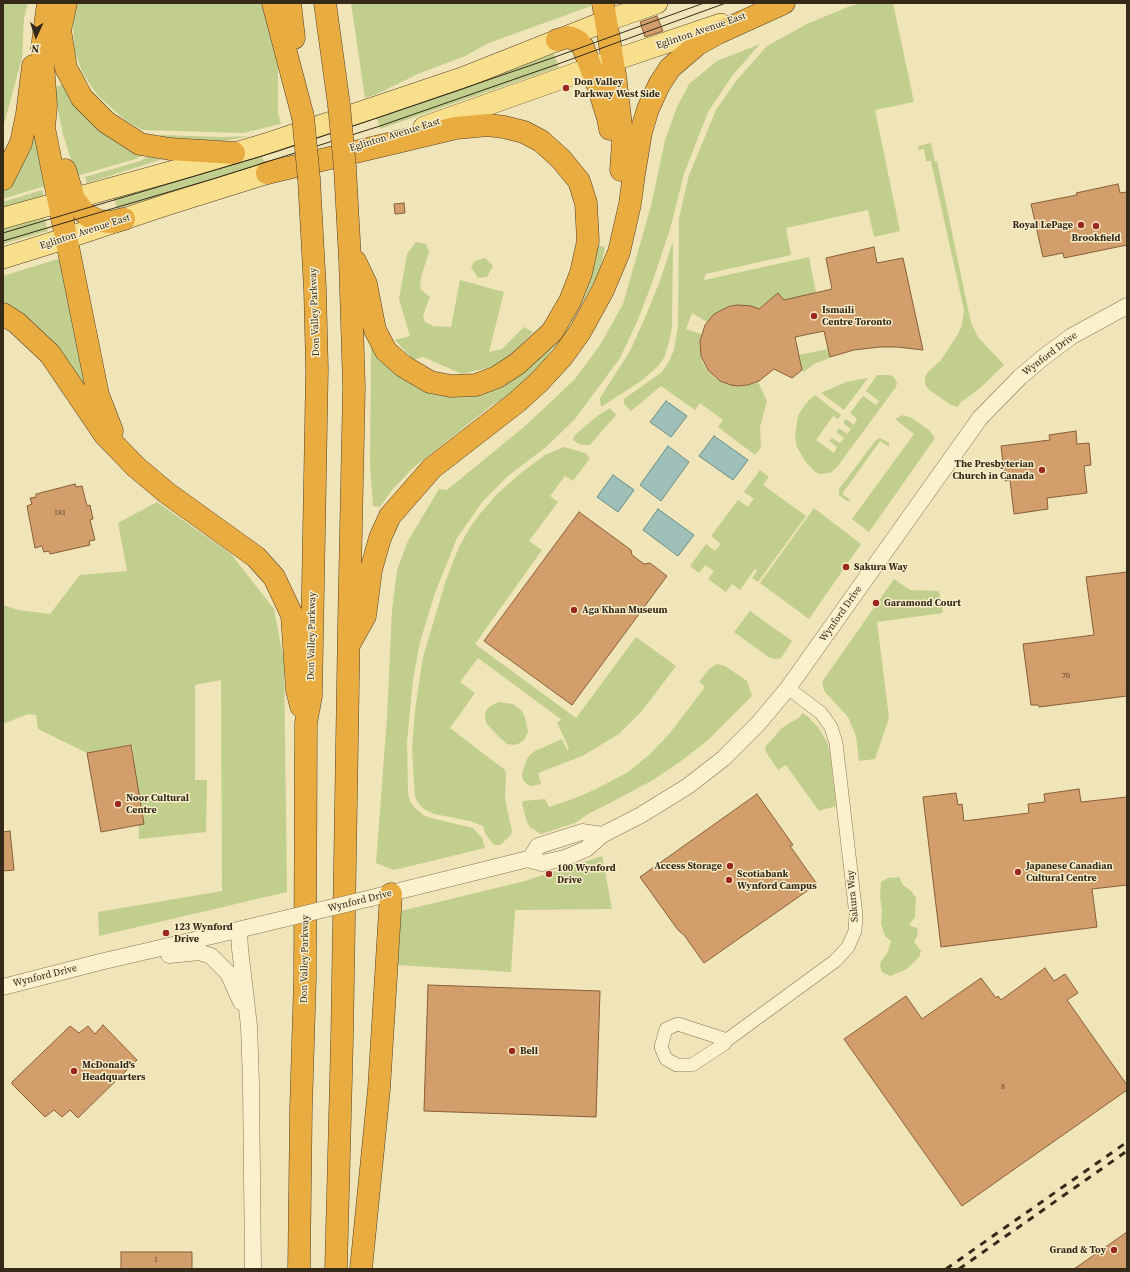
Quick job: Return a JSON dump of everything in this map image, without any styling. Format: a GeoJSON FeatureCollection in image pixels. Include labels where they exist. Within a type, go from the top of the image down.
{"type":"FeatureCollection","features":[{"type":"Feature","properties":{"kind":"highway"},"geometry":{"type":"LineString","coordinates":[[3,180],[21,143],[27,114],[36,30],[41,3]]}},
{"type":"Feature","properties":{"kind":"highway"},"geometry":{"type":"LineString","coordinates":[[48,3],[42,49],[46,106],[44,128],[67,201],[67,238],[98,395],[112,431],[136,466]]}},
{"type":"Feature","properties":{"kind":"highway"},"geometry":{"type":"LineString","coordinates":[[66,3],[60,30],[66,68],[82,98],[106,122],[140,144],[170,149],[234,153]]}},
{"type":"Feature","properties":{"kind":"highway"},"geometry":{"type":"LineString","coordinates":[[273,3],[303,116]]}},
{"type":"Feature","properties":{"kind":"highway","name":"Don Valley Parkway"},"geometry":{"type":"LineString","coordinates":[[290,3],[309,179],[315,289],[317,369],[311,696],[306,723],[305,978],[301,1108],[299,1269]]}},
{"type":"Feature","properties":{"kind":"highway"},"geometry":{"type":"LineString","coordinates":[[325,3],[339,105],[345,168],[350,249],[354,387],[348,646],[342,1039],[336,1269]]}},
{"type":"Feature","properties":{"kind":"highway"},"geometry":{"type":"LineString","coordinates":[[348,646],[365,616],[371,570],[380,538],[390,516],[432,468],[517,402],[539,382],[562,357],[580,332],[603,290],[619,252],[630,204],[641,132],[648,109],[659,85],[670,68],[698,44],[718,33],[784,3]]}},
{"type":"Feature","properties":{"kind":"highway"},"geometry":{"type":"LineString","coordinates":[[603,290],[620,183],[624,142],[605,12]]}},
{"type":"Feature","properties":{"kind":"highway"},"geometry":{"type":"LineString","coordinates":[[557,40],[568,37],[574,39],[579,42],[586,54],[608,118],[620,183]]}},
{"type":"Feature","properties":{"kind":"highway"},"geometry":{"type":"LineString","coordinates":[[267,173],[456,128],[488,125],[524,132],[541,141],[561,159],[579,181],[586,203],[588,241],[581,273],[570,301],[552,332],[517,364],[497,377],[476,385],[451,386],[430,382],[403,366],[386,351],[375,330],[366,284],[350,249]]}},
{"type":"Feature","properties":{"kind":"highway"},"geometry":{"type":"LineString","coordinates":[[67,201],[82,210],[88,216],[100,221],[112,222],[124,219]]}},
{"type":"Feature","properties":{"kind":"highway"},"geometry":{"type":"LineString","coordinates":[[3,314],[17,323],[50,354],[105,435],[136,466],[167,493],[256,557],[274,577],[292,615],[297,690],[306,723]]}},
{"type":"Feature","properties":{"kind":"highway"},"geometry":{"type":"LineString","coordinates":[[361,1269],[379,1089],[381,896]]}},
{"type":"Feature","properties":{"kind":"main road"},"geometry":{"type":"LineString","coordinates":[[3,218],[272,142],[462,78],[557,40],[605,12],[657,3]]}},
{"type":"Feature","properties":{"kind":"main road","name":"Eglinton Avenue East"},"geometry":{"type":"LineString","coordinates":[[3,258],[267,173],[418,129],[591,68],[784,3]]}},
{"type":"Feature","properties":{"kind":"street","name":"Wynford Drive"},"geometry":{"type":"LineString","coordinates":[[3,987],[530,859],[542,864],[565,858],[586,849],[602,836],[640,816],[688,786],[724,758],[757,725],[788,688],[980,418],[1020,377],[1045,356],[1072,336],[1127,306]]}},
{"type":"Feature","properties":{"kind":"street","name":"Sakura Way"},"geometry":{"type":"LineString","coordinates":[[727,1040],[678,1024],[666,1029],[660,1047],[666,1059],[677,1065],[692,1065],[724,1044],[727,1040],[836,961],[848,947],[855,931],[856,915],[836,743],[831,727],[821,713],[788,688]]}},
{"type":"Feature","properties":{"kind":"street"},"geometry":{"type":"LineString","coordinates":[[243,929],[240,949],[249,1026],[253,1269]]}},
{"type":"Feature","properties":{"kind":"street"},"geometry":{"type":"LineString","coordinates":[[110,960],[199,952],[211,956],[228,973],[237,991],[249,1026]]}},
{"type":"Feature","properties":{"kind":"street"},"geometry":{"type":"LineString","coordinates":[[3,980],[56,973]]}},
{"type":"Feature","properties":{"kind":"green space"},"geometry":{"type":"Polygon","coordinates":[[[3,3],[28,3],[24,18],[22,58],[3,128],[3,3]]]}},
{"type":"Feature","properties":{"kind":"green space"},"geometry":{"type":"Polygon","coordinates":[[[77,3],[268,3],[278,57],[278,113],[281,124],[243,133],[142,130],[125,120],[98,96],[83,74],[75,52],[73,29],[74,11],[77,3]]]}},
{"type":"Feature","properties":{"kind":"green space"},"geometry":{"type":"Polygon","coordinates":[[[351,3],[591,3],[591,6],[489,43],[465,56],[418,74],[379,93],[365,98],[351,3]]]}},
{"type":"Feature","properties":{"kind":"green space"},"geometry":{"type":"Polygon","coordinates":[[[864,3],[893,3],[914,102],[875,110],[900,231],[874,237],[868,210],[786,228],[791,255],[706,274],[704,280],[809,257],[816,293],[784,300],[778,293],[758,309],[745,305],[730,306],[714,314],[707,322],[692,313],[686,329],[701,334],[700,348],[702,361],[707,370],[714,377],[720,381],[737,386],[746,386],[758,382],[767,401],[760,427],[761,448],[755,455],[718,427],[723,420],[700,403],[695,410],[661,386],[631,411],[624,404],[624,399],[662,372],[674,350],[678,326],[679,218],[689,175],[716,110],[736,81],[767,46],[807,24],[850,6],[864,3]]]}},
{"type":"Feature","properties":{"kind":"green space"},"geometry":{"type":"Polygon","coordinates":[[[760,44],[732,76],[708,112],[684,174],[670,229],[652,283],[637,322],[620,358],[575,419],[546,447],[508,476],[483,501],[457,538],[435,593],[420,642],[413,680],[407,742],[408,794],[411,803],[423,815],[473,828],[482,838],[485,848],[394,870],[376,863],[387,718],[392,610],[397,570],[408,541],[439,489],[447,490],[525,426],[575,379],[600,345],[623,304],[651,206],[665,140],[677,107],[689,84],[717,61],[760,44]]]}},
{"type":"Feature","properties":{"kind":"green space"},"geometry":{"type":"Polygon","coordinates":[[[554,54],[559,67],[380,129],[376,115],[554,54]]]}},
{"type":"Feature","properties":{"kind":"green space"},"geometry":{"type":"Polygon","coordinates":[[[66,83],[142,152],[141,156],[136,159],[76,176],[63,134],[53,88],[66,83]]]}},
{"type":"Feature","properties":{"kind":"green space"},"geometry":{"type":"Polygon","coordinates":[[[33,127],[51,184],[3,199],[3,191],[15,177],[33,127]]]}},
{"type":"Feature","properties":{"kind":"green space"},"geometry":{"type":"Polygon","coordinates":[[[158,136],[224,137],[250,136],[219,142],[187,144],[158,136]]]}},
{"type":"Feature","properties":{"kind":"green space"},"geometry":{"type":"Polygon","coordinates":[[[931,143],[935,162],[937,161],[971,323],[978,337],[1004,365],[980,388],[960,403],[958,407],[951,405],[928,389],[925,384],[927,373],[941,360],[958,334],[962,325],[964,310],[931,161],[926,161],[924,149],[919,150],[918,146],[931,143]]]}},
{"type":"Feature","properties":{"kind":"green space"},"geometry":{"type":"Polygon","coordinates":[[[261,154],[265,164],[117,209],[114,198],[261,154]]]}},
{"type":"Feature","properties":{"kind":"green space"},"geometry":{"type":"Polygon","coordinates":[[[151,155],[163,159],[87,183],[85,177],[140,161],[151,155]]]}},
{"type":"Feature","properties":{"kind":"green space"},"geometry":{"type":"Polygon","coordinates":[[[42,190],[44,196],[3,208],[3,202],[42,190]]]}},
{"type":"Feature","properties":{"kind":"green space"},"geometry":{"type":"Polygon","coordinates":[[[44,217],[48,231],[3,244],[3,229],[44,217]]]}},
{"type":"Feature","properties":{"kind":"green space"},"geometry":{"type":"Polygon","coordinates":[[[416,242],[426,244],[429,252],[421,277],[420,289],[430,297],[423,315],[425,322],[433,326],[451,327],[460,280],[504,292],[489,352],[502,349],[524,327],[533,332],[503,364],[462,374],[423,357],[413,360],[395,340],[410,336],[399,299],[407,254],[416,242]]]}},
{"type":"Feature","properties":{"kind":"green space"},"geometry":{"type":"Polygon","coordinates":[[[672,244],[672,325],[670,339],[664,358],[659,365],[641,381],[601,407],[600,398],[630,351],[647,313],[661,278],[672,244]]]}},
{"type":"Feature","properties":{"kind":"green space"},"geometry":{"type":"Polygon","coordinates":[[[594,245],[605,247],[602,262],[596,278],[569,327],[544,360],[511,394],[492,405],[413,468],[393,489],[380,507],[373,506],[370,467],[371,340],[397,374],[417,388],[443,396],[511,377],[594,245]]]}},
{"type":"Feature","properties":{"kind":"green space"},"geometry":{"type":"Polygon","coordinates":[[[61,258],[82,360],[86,394],[45,335],[27,318],[3,302],[3,276],[61,258]]]}},
{"type":"Feature","properties":{"kind":"green space"},"geometry":{"type":"Polygon","coordinates":[[[485,258],[493,266],[487,277],[478,278],[471,267],[475,261],[485,258]]]}},
{"type":"Feature","properties":{"kind":"green space"},"geometry":{"type":"Polygon","coordinates":[[[828,349],[830,358],[816,363],[803,372],[799,355],[828,349]]]}},
{"type":"Feature","properties":{"kind":"green space"},"geometry":{"type":"Polygon","coordinates":[[[877,375],[889,375],[894,377],[897,383],[896,387],[837,467],[830,473],[820,474],[815,472],[805,461],[797,447],[795,437],[798,416],[802,409],[815,395],[841,415],[838,419],[833,416],[816,440],[834,453],[837,447],[829,441],[832,438],[840,443],[844,438],[836,432],[839,428],[847,434],[851,429],[843,423],[846,419],[854,425],[857,419],[850,413],[863,396],[876,405],[879,401],[866,391],[877,375]]]}},
{"type":"Feature","properties":{"kind":"green space"},"geometry":{"type":"Polygon","coordinates":[[[868,378],[844,410],[821,393],[846,382],[868,378]]]}},
{"type":"Feature","properties":{"kind":"green space"},"geometry":{"type":"Polygon","coordinates":[[[610,408],[616,415],[590,445],[581,445],[573,440],[574,436],[597,416],[610,408]]]}},
{"type":"Feature","properties":{"kind":"green space"},"geometry":{"type":"Polygon","coordinates":[[[903,415],[912,418],[930,431],[935,438],[869,532],[852,519],[914,434],[895,419],[903,415]]]}},
{"type":"Feature","properties":{"kind":"green space"},"geometry":{"type":"Polygon","coordinates":[[[880,438],[889,443],[889,447],[880,441],[842,494],[851,500],[847,501],[839,495],[839,489],[876,440],[880,438]]]}},
{"type":"Feature","properties":{"kind":"green space"},"geometry":{"type":"Polygon","coordinates":[[[564,447],[585,453],[590,458],[573,481],[565,476],[550,496],[558,502],[529,541],[542,550],[475,644],[576,718],[636,637],[676,666],[642,711],[619,734],[582,756],[538,773],[541,784],[532,786],[528,785],[523,780],[522,773],[527,759],[531,754],[562,739],[567,750],[569,749],[557,722],[562,720],[478,658],[460,682],[475,693],[450,728],[505,770],[505,799],[512,831],[511,835],[500,845],[494,845],[485,833],[483,826],[470,821],[434,814],[424,809],[415,797],[412,749],[415,710],[423,657],[446,580],[459,547],[469,529],[497,494],[521,473],[545,455],[564,447]]]}},
{"type":"Feature","properties":{"kind":"green space"},"geometry":{"type":"Polygon","coordinates":[[[760,470],[769,477],[763,485],[806,516],[758,582],[752,578],[757,571],[755,569],[740,590],[732,584],[726,592],[708,579],[714,571],[705,565],[699,573],[690,566],[706,544],[715,551],[721,544],[711,536],[738,500],[748,507],[754,498],[744,492],[760,470]]]}},
{"type":"Feature","properties":{"kind":"green space"},"geometry":{"type":"Polygon","coordinates":[[[157,502],[231,554],[274,609],[284,661],[287,892],[99,936],[98,912],[222,891],[221,680],[195,685],[195,780],[207,780],[206,832],[139,839],[137,783],[132,744],[87,753],[38,729],[36,715],[28,714],[3,724],[3,605],[18,610],[50,614],[80,575],[127,571],[118,523],[157,502]]]}},
{"type":"Feature","properties":{"kind":"green space"},"geometry":{"type":"Polygon","coordinates":[[[814,508],[861,544],[809,619],[760,583],[814,508]]]}},
{"type":"Feature","properties":{"kind":"green space"},"geometry":{"type":"Polygon","coordinates":[[[894,579],[910,590],[939,591],[943,613],[877,622],[889,718],[875,759],[859,761],[856,736],[848,717],[824,691],[822,682],[894,579]]]}},
{"type":"Feature","properties":{"kind":"green space"},"geometry":{"type":"Polygon","coordinates":[[[750,611],[792,641],[781,658],[770,658],[734,632],[750,611]]]}},
{"type":"Feature","properties":{"kind":"green space"},"geometry":{"type":"Polygon","coordinates":[[[717,664],[725,666],[747,681],[752,696],[708,740],[684,759],[653,780],[588,814],[575,823],[541,834],[530,827],[522,804],[523,801],[545,799],[549,807],[596,789],[628,772],[649,755],[670,733],[705,687],[699,682],[709,669],[717,664]]]}},
{"type":"Feature","properties":{"kind":"green space"},"geometry":{"type":"Polygon","coordinates":[[[499,702],[513,704],[521,710],[525,717],[528,732],[524,740],[518,744],[507,744],[486,723],[486,710],[499,702]]]}},
{"type":"Feature","properties":{"kind":"green space"},"geometry":{"type":"Polygon","coordinates":[[[802,713],[818,727],[827,742],[830,754],[836,806],[819,811],[786,765],[778,770],[766,752],[765,747],[782,728],[800,717],[802,713]]]}},
{"type":"Feature","properties":{"kind":"green space"},"geometry":{"type":"Polygon","coordinates":[[[602,856],[612,909],[515,910],[511,972],[397,965],[401,911],[525,881],[602,856]]]}},
{"type":"Feature","properties":{"kind":"green space"},"geometry":{"type":"Polygon","coordinates":[[[899,877],[903,885],[911,891],[916,898],[915,917],[909,925],[917,928],[918,934],[914,942],[921,951],[919,957],[907,969],[890,976],[882,972],[880,966],[881,961],[888,952],[891,941],[885,936],[881,924],[881,882],[888,878],[899,877]]]}},
{"type":"Feature","properties":{"kind":"water"},"geometry":{"type":"Polygon","coordinates":[[[666,401],[687,416],[671,437],[650,422],[666,401]]]}},
{"type":"Feature","properties":{"kind":"water"},"geometry":{"type":"Polygon","coordinates":[[[714,436],[748,460],[733,480],[699,456],[714,436]]]}},
{"type":"Feature","properties":{"kind":"water"},"geometry":{"type":"Polygon","coordinates":[[[668,446],[689,462],[661,501],[640,485],[668,446]]]}},
{"type":"Feature","properties":{"kind":"water"},"geometry":{"type":"Polygon","coordinates":[[[613,475],[634,490],[618,512],[597,497],[613,475]]]}},
{"type":"Feature","properties":{"kind":"water"},"geometry":{"type":"Polygon","coordinates":[[[658,509],[694,535],[678,556],[643,530],[658,509]]]}},
{"type":"Feature","properties":{"kind":"building"},"geometry":{"type":"Polygon","coordinates":[[[657,16],[663,31],[645,37],[640,22],[657,16]]]}},
{"type":"Feature","properties":{"kind":"building","name":"Royal LePage"},"geometry":{"type":"Polygon","coordinates":[[[1118,184],[1120,193],[1127,192],[1127,245],[1064,258],[1063,253],[1043,257],[1031,204],[1077,195],[1076,193],[1118,184]]]}},
{"type":"Feature","properties":{"kind":"building"},"geometry":{"type":"Polygon","coordinates":[[[404,203],[405,213],[395,214],[394,204],[404,203]]]}},
{"type":"Feature","properties":{"kind":"building","name":"Ismaili Centre Toronto"},"geometry":{"type":"Polygon","coordinates":[[[874,247],[877,263],[903,258],[923,350],[880,347],[854,350],[830,357],[824,331],[795,337],[802,370],[792,378],[774,369],[759,381],[748,385],[738,386],[720,381],[708,370],[701,356],[700,341],[705,325],[714,314],[730,306],[738,305],[751,306],[759,309],[778,293],[784,300],[832,289],[826,258],[874,247]]]}},
{"type":"Feature","properties":{"kind":"building","name":"The Presbyterian Church in Canada"},"geometry":{"type":"Polygon","coordinates":[[[1076,431],[1077,444],[1089,443],[1091,465],[1084,466],[1087,493],[1047,498],[1048,509],[1014,514],[1010,480],[1005,481],[1001,446],[1050,440],[1049,435],[1076,431]]]}},
{"type":"Feature","properties":{"kind":"building"},"geometry":{"type":"Polygon","coordinates":[[[75,484],[76,487],[82,486],[87,506],[90,505],[93,519],[90,520],[95,540],[89,541],[90,545],[50,554],[49,551],[44,552],[42,546],[35,548],[27,506],[32,504],[30,498],[36,497],[36,494],[75,484]]]}},
{"type":"Feature","properties":{"kind":"building","name":"Aga Khan Museum"},"geometry":{"type":"Polygon","coordinates":[[[579,512],[631,550],[632,555],[644,564],[650,563],[667,576],[572,705],[484,641],[579,512]]]}},
{"type":"Feature","properties":{"kind":"building"},"geometry":{"type":"Polygon","coordinates":[[[1127,572],[1127,696],[1039,707],[1038,705],[1031,705],[1023,644],[1094,635],[1086,577],[1127,572]]]}},
{"type":"Feature","properties":{"kind":"building","name":"Noor Cultural Centre"},"geometry":{"type":"Polygon","coordinates":[[[131,745],[144,824],[101,832],[87,753],[131,745]]]}},
{"type":"Feature","properties":{"kind":"building"},"geometry":{"type":"Polygon","coordinates":[[[1079,789],[1081,802],[1127,797],[1127,885],[1092,889],[1097,927],[941,947],[923,797],[956,793],[958,805],[962,804],[964,821],[1029,813],[1028,804],[1045,802],[1044,794],[1079,789]]]}},
{"type":"Feature","properties":{"kind":"building","name":"Scotiabank Wynford Campus"},"geometry":{"type":"Polygon","coordinates":[[[757,794],[793,845],[790,846],[817,884],[704,963],[640,877],[757,794]]]}},
{"type":"Feature","properties":{"kind":"building"},"geometry":{"type":"Polygon","coordinates":[[[10,831],[14,870],[3,871],[3,832],[10,831]]]}},
{"type":"Feature","properties":{"kind":"building"},"geometry":{"type":"Polygon","coordinates":[[[1045,968],[1054,981],[1065,974],[1078,993],[1067,1000],[1127,1085],[1127,1090],[962,1206],[844,1039],[906,996],[922,1019],[981,978],[996,998],[998,996],[1001,1000],[1045,968]]]}},
{"type":"Feature","properties":{"kind":"building","name":"Bell"},"geometry":{"type":"Polygon","coordinates":[[[428,985],[600,991],[596,1117],[424,1111],[428,985]]]}},
{"type":"Feature","properties":{"kind":"building","name":"McDonald's Headquarters"},"geometry":{"type":"Polygon","coordinates":[[[103,1025],[137,1060],[78,1118],[70,1110],[62,1117],[54,1110],[45,1117],[12,1084],[12,1082],[70,1026],[79,1033],[88,1026],[95,1034],[103,1025]]]}},
{"type":"Feature","properties":{"kind":"building","name":"Grand & Toy"},"geometry":{"type":"Polygon","coordinates":[[[1127,1232],[1127,1269],[1074,1269],[1127,1232]]]}},
{"type":"Feature","properties":{"kind":"building"},"geometry":{"type":"Polygon","coordinates":[[[121,1252],[192,1252],[192,1269],[121,1269],[121,1252]]]}},
{"type":"Feature","properties":{"kind":"tram line"},"geometry":{"type":"LineString","coordinates":[[3,233],[262,156],[555,57],[704,3]]}},
{"type":"Feature","properties":{"kind":"tram line"},"geometry":{"type":"LineString","coordinates":[[3,241],[216,178],[380,126],[558,64],[726,3]]}},
{"type":"Feature","properties":{"kind":"railway"},"geometry":{"type":"LineString","coordinates":[[946,1269],[1127,1142]]}},
{"type":"Feature","properties":{"kind":"railway"},"geometry":{"type":"LineString","coordinates":[[959,1269],[1127,1151]]}},
{"type":"Feature","properties":{"kind":"place","name":"Don Valley Parkway West Side"},"geometry":{"type":"Point","coordinates":[566,88]}},
{"type":"Feature","properties":{"kind":"place","name":"Royal LePage"},"geometry":{"type":"Point","coordinates":[1081,225]}},
{"type":"Feature","properties":{"kind":"place","name":"Brookfield"},"geometry":{"type":"Point","coordinates":[1096,226]}},
{"type":"Feature","properties":{"kind":"place","name":"Ismaili Centre Toronto"},"geometry":{"type":"Point","coordinates":[814,316]}},
{"type":"Feature","properties":{"kind":"place","name":"The Presbyterian Church in Canada"},"geometry":{"type":"Point","coordinates":[1042,470]}},
{"type":"Feature","properties":{"kind":"place","name":"Sakura Way"},"geometry":{"type":"Point","coordinates":[846,567]}},
{"type":"Feature","properties":{"kind":"place","name":"Garamond Court"},"geometry":{"type":"Point","coordinates":[876,603]}},
{"type":"Feature","properties":{"kind":"place","name":"Aga Khan Museum"},"geometry":{"type":"Point","coordinates":[574,610]}},
{"type":"Feature","properties":{"kind":"place","name":"Noor Cultural Centre"},"geometry":{"type":"Point","coordinates":[118,804]}},
{"type":"Feature","properties":{"kind":"place","name":"Access Storage"},"geometry":{"type":"Point","coordinates":[730,866]}},
{"type":"Feature","properties":{"kind":"place","name":"Japanese Canadian Cultural Centre"},"geometry":{"type":"Point","coordinates":[1018,872]}},
{"type":"Feature","properties":{"kind":"place","name":"100 Wynford Drive"},"geometry":{"type":"Point","coordinates":[549,874]}},
{"type":"Feature","properties":{"kind":"place","name":"Scotiabank Wynford Campus"},"geometry":{"type":"Point","coordinates":[729,880]}},
{"type":"Feature","properties":{"kind":"place","name":"123 Wynford Drive"},"geometry":{"type":"Point","coordinates":[166,933]}},
{"type":"Feature","properties":{"kind":"place","name":"Bell"},"geometry":{"type":"Point","coordinates":[512,1051]}},
{"type":"Feature","properties":{"kind":"place","name":"McDonald's Headquarters"},"geometry":{"type":"Point","coordinates":[74,1071]}},
{"type":"Feature","properties":{"kind":"place","name":"Grand & Toy"},"geometry":{"type":"Point","coordinates":[1114,1250]}}]}
